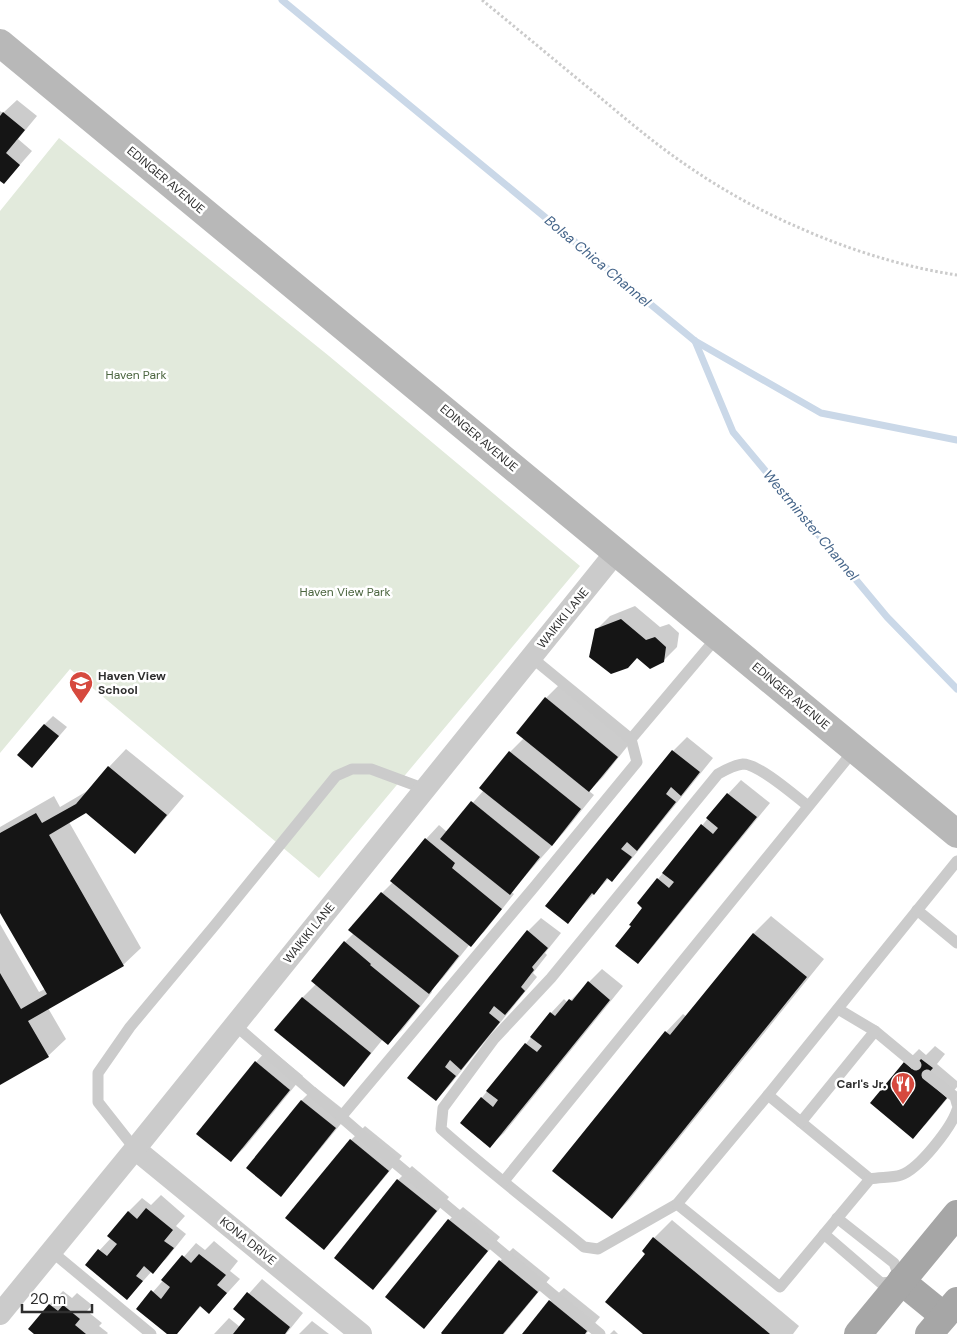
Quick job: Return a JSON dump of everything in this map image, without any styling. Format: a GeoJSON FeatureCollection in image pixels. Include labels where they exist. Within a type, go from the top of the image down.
{"type":"FeatureCollection","features":[{"type":"Feature","properties":{"kind":"main road","name":"EDINGER AVENUE"},"geometry":{"type":"LineString","coordinates":[[0,43],[957,834]]}},
{"type":"Feature","properties":{"kind":"main road"},"geometry":{"type":"LineString","coordinates":[[858,1334],[957,1214]]}},
{"type":"Feature","properties":{"kind":"main road"},"geometry":{"type":"LineString","coordinates":[[901,1281],[943,1317]]}},
{"type":"Feature","properties":{"kind":"street","name":"WAIKIKI LANE"},"geometry":{"type":"LineString","coordinates":[[0,1314],[616,552]]}},
{"type":"Feature","properties":{"kind":"street","name":"KONA DRIVE"},"geometry":{"type":"LineString","coordinates":[[135,1149],[361,1334]]}},
{"type":"Feature","properties":{"kind":"lane"},"geometry":{"type":"LineString","coordinates":[[631,739],[718,636]]}},
{"type":"Feature","properties":{"kind":"lane"},"geometry":{"type":"LineString","coordinates":[[342,1117],[637,762],[631,739],[531,657]]}},
{"type":"Feature","properties":{"kind":"lane"},"geometry":{"type":"LineString","coordinates":[[504,1181],[855,749]]}},
{"type":"Feature","properties":{"kind":"lane"},"geometry":{"type":"LineString","coordinates":[[808,806],[756,767],[743,764],[728,768],[718,774],[551,978],[494,1039],[443,1108],[441,1129],[484,1167],[504,1181],[584,1247],[598,1249],[677,1204],[768,1095],[957,861]]}},
{"type":"Feature","properties":{"kind":"lane"},"geometry":{"type":"LineString","coordinates":[[135,1149],[98,1102],[98,1074],[130,1027],[336,776],[352,769],[371,768],[425,789]]}},
{"type":"Feature","properties":{"kind":"lane"},"geometry":{"type":"LineString","coordinates":[[918,910],[957,943]]}},
{"type":"Feature","properties":{"kind":"lane"},"geometry":{"type":"LineString","coordinates":[[838,1009],[875,1031],[916,1065]]}},
{"type":"Feature","properties":{"kind":"lane"},"geometry":{"type":"LineString","coordinates":[[234,1025],[600,1334]]}},
{"type":"Feature","properties":{"kind":"lane"},"geometry":{"type":"LineString","coordinates":[[801,1122],[875,1031]]}},
{"type":"Feature","properties":{"kind":"lane"},"geometry":{"type":"LineString","coordinates":[[927,1074],[955,1097],[957,1104]]}},
{"type":"Feature","properties":{"kind":"lane"},"geometry":{"type":"LineString","coordinates":[[768,1095],[870,1178],[901,1175],[913,1168],[941,1137],[954,1119],[957,1110]]}},
{"type":"Feature","properties":{"kind":"lane"},"geometry":{"type":"LineString","coordinates":[[677,1204],[780,1287],[870,1178]]}},
{"type":"Feature","properties":{"kind":"lane"},"geometry":{"type":"LineString","coordinates":[[824,1234],[881,1282],[901,1281],[894,1263],[837,1218]]}},
{"type":"Feature","properties":{"kind":"lane"},"geometry":{"type":"LineString","coordinates":[[51,1251],[151,1334]]}},
{"type":"Feature","properties":{"kind":"path"},"geometry":{"type":"LineString","coordinates":[[482,0],[650,140],[695,172],[740,198],[786,221],[853,248],[900,263],[957,275]]}},
{"type":"Feature","properties":{"kind":"green space"},"geometry":{"type":"Polygon","coordinates":[[[59,138],[329,356],[580,566],[319,878],[70,669],[0,753],[0,211],[59,138]]]}},
{"type":"Feature","properties":{"kind":"building"},"geometry":{"type":"Polygon","coordinates":[[[3,112],[25,130],[6,153],[20,165],[4,184],[0,181],[0,116],[3,112]]]}},
{"type":"Feature","properties":{"kind":"building"},"geometry":{"type":"Polygon","coordinates":[[[621,619],[646,640],[655,637],[666,647],[664,662],[650,669],[637,658],[628,668],[611,674],[589,657],[595,629],[621,619]]]}},
{"type":"Feature","properties":{"kind":"building"},"geometry":{"type":"Polygon","coordinates":[[[545,697],[618,757],[589,792],[516,733],[545,697]]]}},
{"type":"Feature","properties":{"kind":"building"},"geometry":{"type":"Polygon","coordinates":[[[44,724],[59,736],[32,768],[17,755],[44,724]]]}},
{"type":"Feature","properties":{"kind":"building"},"geometry":{"type":"Polygon","coordinates":[[[672,750],[700,772],[681,796],[671,787],[666,794],[676,802],[637,851],[627,842],[621,849],[632,857],[612,882],[607,878],[594,895],[592,893],[568,924],[545,906],[672,750]]]}},
{"type":"Feature","properties":{"kind":"building"},"geometry":{"type":"Polygon","coordinates":[[[509,751],[581,809],[552,846],[479,788],[509,751]]]}},
{"type":"Feature","properties":{"kind":"building"},"geometry":{"type":"Polygon","coordinates":[[[108,766],[167,815],[135,854],[86,813],[49,835],[124,966],[28,1021],[49,1057],[0,1085],[0,973],[21,1009],[47,994],[0,913],[0,833],[36,813],[42,823],[76,804],[108,766]]]}},
{"type":"Feature","properties":{"kind":"building"},"geometry":{"type":"Polygon","coordinates":[[[727,793],[757,817],[638,964],[615,946],[642,908],[637,903],[657,878],[669,888],[674,882],[662,873],[701,824],[713,834],[718,828],[706,818],[727,793]]]}},
{"type":"Feature","properties":{"kind":"building"},"geometry":{"type":"Polygon","coordinates":[[[471,801],[540,857],[510,895],[440,839],[471,801]]]}},
{"type":"Feature","properties":{"kind":"building"},"geometry":{"type":"Polygon","coordinates":[[[425,838],[455,863],[452,868],[502,909],[471,947],[390,881],[425,838]]]}},
{"type":"Feature","properties":{"kind":"building"},"geometry":{"type":"Polygon","coordinates":[[[381,892],[459,956],[429,994],[348,930],[381,892]]]}},
{"type":"Feature","properties":{"kind":"building"},"geometry":{"type":"Polygon","coordinates":[[[527,930],[548,948],[532,967],[534,970],[521,987],[525,991],[505,1015],[494,1006],[489,1013],[500,1022],[461,1070],[450,1060],[445,1067],[456,1076],[436,1101],[407,1078],[527,930]]]}},
{"type":"Feature","properties":{"kind":"building"},"geometry":{"type":"Polygon","coordinates":[[[753,933],[807,977],[612,1219],[552,1171],[665,1031],[670,1035],[753,933]]]}},
{"type":"Feature","properties":{"kind":"building"},"geometry":{"type":"Polygon","coordinates":[[[344,941],[420,1006],[388,1045],[311,981],[344,941]]]}},
{"type":"Feature","properties":{"kind":"building"},"geometry":{"type":"Polygon","coordinates":[[[588,981],[610,1000],[490,1148],[460,1123],[481,1097],[493,1107],[498,1100],[486,1091],[525,1043],[537,1052],[542,1046],[530,1037],[550,1012],[555,1016],[569,999],[572,1001],[588,981]]]}},
{"type":"Feature","properties":{"kind":"building"},"geometry":{"type":"Polygon","coordinates":[[[302,997],[371,1053],[344,1087],[274,1030],[302,997]]]}},
{"type":"Feature","properties":{"kind":"building"},"geometry":{"type":"Polygon","coordinates":[[[921,1059],[933,1068],[924,1078],[947,1098],[913,1139],[870,1103],[904,1062],[912,1069],[921,1059]]]}},
{"type":"Feature","properties":{"kind":"building"},"geometry":{"type":"Polygon","coordinates":[[[255,1061],[290,1090],[231,1162],[196,1134],[255,1061]]]}},
{"type":"Feature","properties":{"kind":"building"},"geometry":{"type":"Polygon","coordinates":[[[301,1100],[336,1128],[281,1197],[246,1168],[301,1100]]]}},
{"type":"Feature","properties":{"kind":"building"},"geometry":{"type":"Polygon","coordinates":[[[350,1139],[389,1171],[324,1250],[285,1218],[350,1139]]]}},
{"type":"Feature","properties":{"kind":"building"},"geometry":{"type":"Polygon","coordinates":[[[397,1179],[437,1211],[373,1290],[334,1258],[397,1179]]]}},
{"type":"Feature","properties":{"kind":"building"},"geometry":{"type":"Polygon","coordinates":[[[146,1208],[173,1230],[164,1241],[174,1248],[153,1274],[144,1266],[136,1276],[143,1281],[127,1300],[85,1265],[98,1249],[107,1256],[117,1244],[107,1236],[128,1211],[137,1219],[146,1208]]]}},
{"type":"Feature","properties":{"kind":"building"},"geometry":{"type":"Polygon","coordinates":[[[448,1219],[488,1251],[424,1329],[385,1297],[448,1219]]]}},
{"type":"Feature","properties":{"kind":"building"},"geometry":{"type":"Polygon","coordinates":[[[653,1237],[770,1334],[643,1334],[605,1302],[645,1254],[642,1251],[653,1237]]]}},
{"type":"Feature","properties":{"kind":"building"},"geometry":{"type":"Polygon","coordinates":[[[199,1254],[226,1275],[217,1285],[227,1293],[209,1314],[200,1306],[177,1334],[167,1334],[136,1309],[151,1290],[161,1299],[170,1287],[161,1280],[182,1255],[191,1263],[199,1254]]]}},
{"type":"Feature","properties":{"kind":"building"},"geometry":{"type":"Polygon","coordinates":[[[499,1260],[538,1292],[503,1334],[442,1334],[441,1333],[499,1260]]]}},
{"type":"Feature","properties":{"kind":"building"},"geometry":{"type":"Polygon","coordinates":[[[247,1292],[290,1327],[285,1334],[233,1334],[245,1319],[233,1309],[247,1292]]]}},
{"type":"Feature","properties":{"kind":"building"},"geometry":{"type":"Polygon","coordinates":[[[549,1300],[587,1331],[585,1334],[522,1334],[549,1300]]]}},
{"type":"Feature","properties":{"kind":"building"},"geometry":{"type":"Polygon","coordinates":[[[49,1304],[58,1311],[63,1305],[80,1319],[75,1325],[86,1334],[34,1334],[28,1329],[49,1304]]]}},
{"type":"Feature","properties":{"kind":"waterway","name":"Bolsa Chica Channel"},"geometry":{"type":"LineString","coordinates":[[282,0],[695,341],[821,413],[957,440]]}},
{"type":"Feature","properties":{"kind":"waterway","name":"Westminster Channel"},"geometry":{"type":"LineString","coordinates":[[695,341],[733,432],[887,617],[957,689]]}},
{"type":"Feature","properties":{"kind":"place","name":"Haven View School"},"geometry":{"type":"Point","coordinates":[81,704]}},
{"type":"Feature","properties":{"kind":"place","name":"Carl's Jr."},"geometry":{"type":"Point","coordinates":[903,1105]}},
{"type":"Feature","properties":{"kind":"park label","name":"Haven Park"},"geometry":{"type":"Point","coordinates":[136,375]}},
{"type":"Feature","properties":{"kind":"park label","name":"Haven View Park"},"geometry":{"type":"Point","coordinates":[345,592]}}]}
